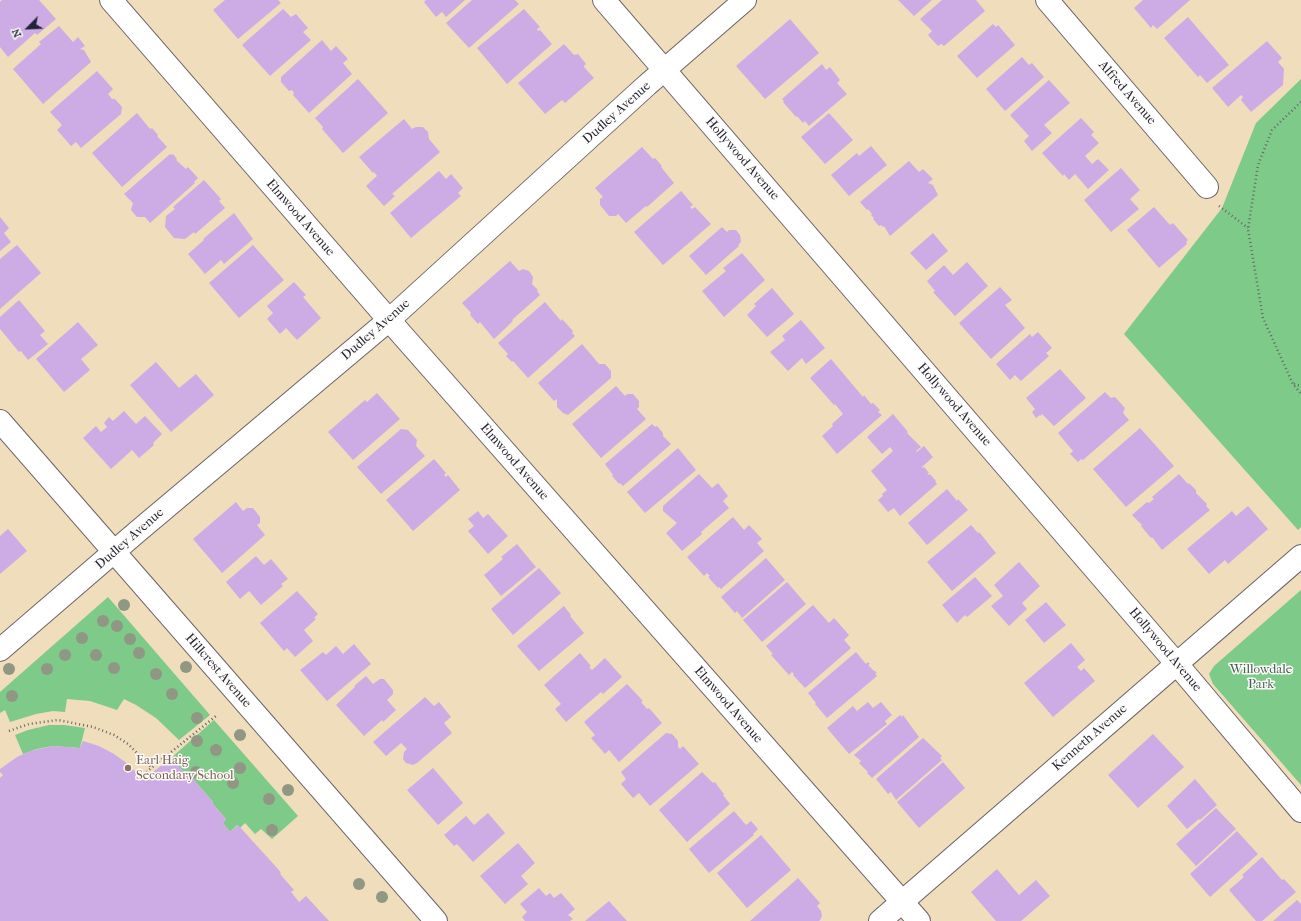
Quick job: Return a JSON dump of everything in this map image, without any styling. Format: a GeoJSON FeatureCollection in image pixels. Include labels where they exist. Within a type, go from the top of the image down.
{"type":"FeatureCollection","features":[{"type":"Feature","properties":{"kind":"street","name":"Elmwood Avenue"},"geometry":{"type":"LineString","coordinates":[[111,0],[389,320],[919,921]]}},
{"type":"Feature","properties":{"kind":"street","name":"Hollywood Avenue"},"geometry":{"type":"LineString","coordinates":[[604,0],[1176,663],[1301,811]]}},
{"type":"Feature","properties":{"kind":"street","name":"Dudley Avenue"},"geometry":{"type":"LineString","coordinates":[[0,650],[389,320],[665,70],[745,0]]}},
{"type":"Feature","properties":{"kind":"street","name":"Alfred Avenue"},"geometry":{"type":"LineString","coordinates":[[1047,0],[1208,187]]}},
{"type":"Feature","properties":{"kind":"street","name":"Hillcrest Avenue"},"geometry":{"type":"LineString","coordinates":[[0,421],[436,921]]}},
{"type":"Feature","properties":{"kind":"street","name":"Kenneth Avenue"},"geometry":{"type":"LineString","coordinates":[[880,921],[1301,556]]}},
{"type":"Feature","properties":{"kind":"path"},"geometry":{"type":"LineString","coordinates":[[1301,102],[1272,130],[1258,165],[1248,229],[1263,318],[1293,384],[1301,394]]}},
{"type":"Feature","properties":{"kind":"path"},"geometry":{"type":"LineString","coordinates":[[1208,187],[1215,203],[1248,229]]}},
{"type":"Feature","properties":{"kind":"path"},"geometry":{"type":"LineString","coordinates":[[1293,384],[1301,386]]}},
{"type":"Feature","properties":{"kind":"path"},"geometry":{"type":"LineString","coordinates":[[140,777],[216,716]]}},
{"type":"Feature","properties":{"kind":"path"},"geometry":{"type":"LineString","coordinates":[[10,731],[29,724],[40,722],[58,720],[78,723],[114,735],[128,744],[144,758],[152,768]]}},
{"type":"Feature","properties":{"kind":"green space"},"geometry":{"type":"Polygon","coordinates":[[[1301,79],[1301,527],[1298,530],[1124,334],[1222,208],[1256,123],[1301,79]]]}},
{"type":"Feature","properties":{"kind":"green space","name":"Willowdale Park"},"geometry":{"type":"Polygon","coordinates":[[[1301,590],[1301,785],[1213,684],[1209,674],[1214,666],[1301,590]]]}},
{"type":"Feature","properties":{"kind":"green space"},"geometry":{"type":"Polygon","coordinates":[[[108,597],[210,715],[179,740],[156,718],[124,699],[117,710],[90,701],[67,699],[65,712],[53,711],[36,714],[10,722],[5,710],[0,713],[0,692],[108,597]]]}},
{"type":"Feature","properties":{"kind":"green space"},"geometry":{"type":"Polygon","coordinates":[[[214,720],[298,816],[272,839],[261,829],[255,834],[245,823],[240,828],[237,825],[230,832],[223,823],[226,819],[212,803],[213,802],[186,771],[184,772],[171,758],[214,720]]]}},
{"type":"Feature","properties":{"kind":"green space"},"geometry":{"type":"Polygon","coordinates":[[[49,725],[64,725],[85,728],[80,748],[53,746],[37,749],[23,754],[15,735],[49,725]]]}},
{"type":"Feature","properties":{"kind":"building"},"geometry":{"type":"Polygon","coordinates":[[[2,0],[39,0],[56,19],[37,35],[35,33],[8,57],[0,47],[0,2],[2,0]]]}},
{"type":"Feature","properties":{"kind":"building"},"geometry":{"type":"Polygon","coordinates":[[[225,0],[278,0],[281,3],[238,39],[213,10],[225,0]]]}},
{"type":"Feature","properties":{"kind":"building"},"geometry":{"type":"Polygon","coordinates":[[[426,0],[465,0],[446,17],[442,12],[436,17],[424,2],[426,0]]]}},
{"type":"Feature","properties":{"kind":"building"},"geometry":{"type":"Polygon","coordinates":[[[472,0],[515,0],[519,4],[469,48],[446,23],[472,0]]]}},
{"type":"Feature","properties":{"kind":"building"},"geometry":{"type":"Polygon","coordinates":[[[898,0],[932,0],[914,16],[898,0]]]}},
{"type":"Feature","properties":{"kind":"building"},"geometry":{"type":"Polygon","coordinates":[[[942,0],[976,0],[985,11],[944,46],[941,44],[938,46],[928,35],[932,31],[920,19],[942,0]]]}},
{"type":"Feature","properties":{"kind":"building"},"geometry":{"type":"Polygon","coordinates":[[[1143,0],[1190,0],[1157,29],[1153,25],[1151,28],[1134,8],[1143,0]]]}},
{"type":"Feature","properties":{"kind":"building"},"geometry":{"type":"Polygon","coordinates":[[[283,9],[291,17],[296,14],[308,28],[303,32],[311,40],[270,76],[242,45],[283,9]]]}},
{"type":"Feature","properties":{"kind":"building"},"geometry":{"type":"Polygon","coordinates":[[[524,9],[540,27],[537,29],[538,31],[540,30],[552,44],[507,84],[477,48],[524,9]]]}},
{"type":"Feature","properties":{"kind":"building"},"geometry":{"type":"Polygon","coordinates":[[[1188,17],[1229,65],[1207,83],[1200,75],[1198,77],[1164,38],[1188,17]]]}},
{"type":"Feature","properties":{"kind":"building"},"geometry":{"type":"Polygon","coordinates":[[[790,19],[819,53],[765,99],[736,66],[790,19]]]}},
{"type":"Feature","properties":{"kind":"building"},"geometry":{"type":"Polygon","coordinates":[[[993,24],[996,27],[998,25],[1015,45],[977,78],[957,56],[993,24]]]}},
{"type":"Feature","properties":{"kind":"building"},"geometry":{"type":"Polygon","coordinates":[[[59,26],[73,42],[78,37],[85,46],[80,49],[84,50],[91,62],[43,104],[13,69],[41,44],[39,42],[59,26]]]}},
{"type":"Feature","properties":{"kind":"building"},"geometry":{"type":"Polygon","coordinates":[[[322,40],[331,51],[336,46],[348,59],[343,63],[352,74],[309,113],[293,95],[294,93],[292,90],[289,91],[281,82],[281,77],[322,40]]]}},
{"type":"Feature","properties":{"kind":"building"},"geometry":{"type":"Polygon","coordinates":[[[1267,41],[1282,58],[1278,62],[1284,69],[1283,85],[1251,112],[1241,100],[1243,97],[1241,95],[1228,107],[1212,88],[1267,41]]]}},
{"type":"Feature","properties":{"kind":"building"},"geometry":{"type":"Polygon","coordinates":[[[564,44],[574,55],[578,54],[586,64],[584,67],[594,78],[565,103],[562,100],[545,114],[518,83],[564,44]]]}},
{"type":"Feature","properties":{"kind":"building"},"geometry":{"type":"Polygon","coordinates":[[[1022,57],[1029,65],[1032,63],[1044,77],[1005,111],[986,89],[1022,57]]]}},
{"type":"Feature","properties":{"kind":"building"},"geometry":{"type":"Polygon","coordinates":[[[822,64],[826,70],[830,67],[840,80],[837,83],[847,94],[809,126],[805,121],[803,123],[797,116],[796,117],[782,99],[822,64]]]}},
{"type":"Feature","properties":{"kind":"building"},"geometry":{"type":"Polygon","coordinates":[[[97,71],[113,89],[108,94],[122,107],[121,114],[81,148],[76,142],[71,146],[57,130],[62,125],[50,112],[97,71]]]}},
{"type":"Feature","properties":{"kind":"building"},"geometry":{"type":"Polygon","coordinates":[[[358,79],[388,113],[343,153],[322,129],[323,127],[315,118],[358,79]]]}},
{"type":"Feature","properties":{"kind":"building"},"geometry":{"type":"Polygon","coordinates":[[[1049,80],[1070,103],[1044,125],[1052,133],[1032,151],[1024,141],[1029,136],[1010,115],[1049,80]]]}},
{"type":"Feature","properties":{"kind":"building"},"geometry":{"type":"Polygon","coordinates":[[[137,113],[150,129],[152,128],[167,147],[122,187],[92,153],[137,113]]]}},
{"type":"Feature","properties":{"kind":"building"},"geometry":{"type":"Polygon","coordinates":[[[829,113],[853,140],[825,164],[801,137],[829,113]]]}},
{"type":"Feature","properties":{"kind":"building"},"geometry":{"type":"Polygon","coordinates":[[[1081,118],[1094,132],[1091,135],[1099,143],[1085,156],[1092,164],[1098,159],[1109,170],[1088,189],[1075,174],[1069,180],[1064,174],[1063,176],[1042,153],[1081,118]]]}},
{"type":"Feature","properties":{"kind":"building"},"geometry":{"type":"Polygon","coordinates":[[[404,119],[412,129],[416,127],[423,127],[428,132],[429,139],[440,152],[392,194],[395,196],[384,206],[366,186],[377,176],[359,157],[404,119]]]}},
{"type":"Feature","properties":{"kind":"building"},"geometry":{"type":"Polygon","coordinates":[[[871,146],[887,165],[849,196],[831,175],[857,153],[859,156],[871,146]]]}},
{"type":"Feature","properties":{"kind":"building"},"geometry":{"type":"Polygon","coordinates":[[[642,147],[653,159],[655,158],[674,183],[626,223],[618,214],[616,216],[609,216],[600,205],[600,199],[603,197],[595,188],[642,147]]]}},
{"type":"Feature","properties":{"kind":"building"},"geometry":{"type":"Polygon","coordinates":[[[170,154],[173,154],[177,159],[176,160],[186,169],[188,167],[198,178],[194,182],[195,183],[150,223],[145,217],[137,217],[131,210],[133,203],[124,194],[170,154]]]}},
{"type":"Feature","properties":{"kind":"building"},"geometry":{"type":"Polygon","coordinates":[[[909,161],[919,172],[923,169],[933,179],[928,183],[933,185],[938,195],[890,236],[884,226],[879,226],[873,219],[872,214],[860,202],[909,161]]]}},
{"type":"Feature","properties":{"kind":"building"},"geometry":{"type":"Polygon","coordinates":[[[1121,168],[1140,190],[1130,199],[1139,209],[1111,232],[1084,200],[1121,168]]]}},
{"type":"Feature","properties":{"kind":"building"},"geometry":{"type":"Polygon","coordinates":[[[439,171],[446,179],[451,174],[463,188],[458,193],[461,196],[411,238],[390,213],[439,171]]]}},
{"type":"Feature","properties":{"kind":"building"},"geometry":{"type":"Polygon","coordinates":[[[204,180],[221,199],[219,201],[225,208],[195,234],[194,232],[185,239],[174,238],[165,227],[166,216],[175,209],[173,207],[204,180]]]}},
{"type":"Feature","properties":{"kind":"building"},"geometry":{"type":"Polygon","coordinates":[[[681,191],[693,205],[690,207],[692,209],[695,207],[711,224],[663,265],[634,232],[681,191]]]}},
{"type":"Feature","properties":{"kind":"building"},"geometry":{"type":"Polygon","coordinates":[[[1154,207],[1170,225],[1173,223],[1188,240],[1186,242],[1187,244],[1159,268],[1127,230],[1154,207]]]}},
{"type":"Feature","properties":{"kind":"building"},"geometry":{"type":"Polygon","coordinates":[[[234,213],[253,239],[224,264],[221,260],[205,274],[188,254],[204,240],[203,239],[234,213]]]}},
{"type":"Feature","properties":{"kind":"building"},"geometry":{"type":"Polygon","coordinates":[[[0,217],[9,228],[4,233],[11,242],[0,251],[0,217]]]}},
{"type":"Feature","properties":{"kind":"building"},"geometry":{"type":"Polygon","coordinates":[[[722,227],[727,232],[729,230],[736,230],[740,235],[741,242],[738,245],[739,246],[706,275],[689,256],[722,227]]]}},
{"type":"Feature","properties":{"kind":"building"},"geometry":{"type":"Polygon","coordinates":[[[933,233],[948,251],[926,270],[910,253],[933,233]]]}},
{"type":"Feature","properties":{"kind":"building"},"geometry":{"type":"Polygon","coordinates":[[[17,245],[41,273],[0,309],[0,259],[17,245]]]}},
{"type":"Feature","properties":{"kind":"building"},"geometry":{"type":"Polygon","coordinates":[[[253,245],[284,280],[239,318],[209,283],[253,245]]]}},
{"type":"Feature","properties":{"kind":"building"},"geometry":{"type":"Polygon","coordinates":[[[742,253],[765,280],[724,317],[702,291],[726,271],[723,268],[742,253]]]}},
{"type":"Feature","properties":{"kind":"building"},"geometry":{"type":"Polygon","coordinates":[[[510,261],[519,271],[523,269],[529,271],[533,277],[532,284],[538,290],[537,291],[540,295],[512,320],[513,321],[494,339],[480,322],[478,324],[470,315],[471,313],[462,303],[510,261]]]}},
{"type":"Feature","properties":{"kind":"building"},"geometry":{"type":"Polygon","coordinates":[[[967,262],[988,286],[955,316],[933,292],[935,291],[927,281],[944,265],[953,275],[967,262]]]}},
{"type":"Feature","properties":{"kind":"building"},"geometry":{"type":"Polygon","coordinates":[[[294,282],[306,295],[303,297],[321,318],[297,340],[286,328],[280,334],[267,319],[273,313],[267,306],[294,282]]]}},
{"type":"Feature","properties":{"kind":"building"},"geometry":{"type":"Polygon","coordinates":[[[1000,287],[1012,300],[1005,305],[1025,328],[991,359],[959,323],[1000,287]]]}},
{"type":"Feature","properties":{"kind":"building"},"geometry":{"type":"Polygon","coordinates":[[[772,288],[794,314],[767,337],[747,315],[756,306],[754,304],[772,288]]]}},
{"type":"Feature","properties":{"kind":"building"},"geometry":{"type":"Polygon","coordinates":[[[19,300],[45,331],[40,335],[48,344],[28,360],[21,351],[19,352],[0,329],[0,317],[19,300]]]}},
{"type":"Feature","properties":{"kind":"building"},"geometry":{"type":"Polygon","coordinates":[[[545,302],[561,321],[562,319],[573,331],[572,333],[575,336],[528,378],[513,361],[512,362],[506,356],[508,354],[498,343],[545,302]]]}},
{"type":"Feature","properties":{"kind":"building"},"geometry":{"type":"Polygon","coordinates":[[[801,320],[825,348],[806,364],[802,358],[788,371],[770,352],[785,340],[782,336],[801,320]]]}},
{"type":"Feature","properties":{"kind":"building"},"geometry":{"type":"Polygon","coordinates":[[[78,322],[98,345],[81,359],[90,370],[64,392],[36,359],[78,322]]]}},
{"type":"Feature","properties":{"kind":"building"},"geometry":{"type":"Polygon","coordinates":[[[1038,332],[1052,348],[1046,353],[1049,356],[1021,381],[1015,375],[1010,380],[996,364],[1030,334],[1032,337],[1038,332]]]}},
{"type":"Feature","properties":{"kind":"building"},"geometry":{"type":"Polygon","coordinates":[[[582,344],[599,364],[605,364],[611,371],[611,378],[568,415],[563,413],[557,407],[557,399],[554,401],[538,383],[582,344]]]}},
{"type":"Feature","properties":{"kind":"building"},"geometry":{"type":"Polygon","coordinates":[[[831,359],[863,397],[864,395],[871,404],[873,403],[880,410],[878,412],[882,415],[837,454],[822,436],[843,414],[810,378],[831,359]]]}},
{"type":"Feature","properties":{"kind":"building"},"geometry":{"type":"Polygon","coordinates":[[[156,362],[179,388],[196,374],[214,395],[171,432],[130,385],[156,362]]]}},
{"type":"Feature","properties":{"kind":"building"},"geometry":{"type":"Polygon","coordinates":[[[1060,369],[1086,398],[1054,426],[1042,414],[1036,418],[1032,412],[1035,409],[1026,398],[1060,369]]]}},
{"type":"Feature","properties":{"kind":"building"},"geometry":{"type":"Polygon","coordinates":[[[616,386],[625,396],[627,394],[633,394],[639,401],[639,407],[637,409],[646,419],[601,458],[572,424],[616,386]]]}},
{"type":"Feature","properties":{"kind":"building"},"geometry":{"type":"Polygon","coordinates":[[[1105,392],[1111,398],[1115,397],[1125,408],[1123,413],[1129,420],[1083,460],[1081,459],[1078,462],[1070,454],[1073,451],[1058,433],[1105,392]]]}},
{"type":"Feature","properties":{"kind":"building"},"geometry":{"type":"Polygon","coordinates":[[[377,393],[400,419],[353,460],[328,432],[365,400],[367,402],[377,393]]]}},
{"type":"Feature","properties":{"kind":"building"},"geometry":{"type":"Polygon","coordinates":[[[124,411],[136,424],[145,416],[162,434],[153,443],[154,445],[139,458],[132,450],[111,469],[83,438],[96,426],[101,432],[107,427],[104,423],[109,417],[113,421],[124,411]]]}},
{"type":"Feature","properties":{"kind":"building"},"geometry":{"type":"Polygon","coordinates":[[[893,414],[908,432],[895,443],[907,433],[921,447],[916,451],[917,452],[924,446],[933,457],[922,468],[924,467],[929,473],[927,474],[930,474],[937,484],[900,516],[894,508],[888,512],[878,500],[887,490],[871,471],[893,451],[890,447],[882,454],[867,437],[893,414]]]}},
{"type":"Feature","properties":{"kind":"building"},"geometry":{"type":"Polygon","coordinates":[[[652,424],[655,427],[657,426],[663,433],[663,436],[671,444],[623,486],[620,483],[619,484],[605,464],[652,424]]]}},
{"type":"Feature","properties":{"kind":"building"},"geometry":{"type":"Polygon","coordinates":[[[1140,428],[1174,466],[1126,507],[1093,469],[1140,428]]]}},
{"type":"Feature","properties":{"kind":"building"},"geometry":{"type":"Polygon","coordinates":[[[401,429],[408,430],[417,440],[416,446],[425,456],[381,494],[357,467],[401,429]]]}},
{"type":"Feature","properties":{"kind":"building"},"geometry":{"type":"Polygon","coordinates":[[[678,448],[696,470],[645,513],[627,492],[678,448]]]}},
{"type":"Feature","properties":{"kind":"building"},"geometry":{"type":"Polygon","coordinates":[[[434,459],[446,473],[444,475],[446,477],[448,475],[460,490],[413,531],[386,500],[434,459]]]}},
{"type":"Feature","properties":{"kind":"building"},"geometry":{"type":"Polygon","coordinates":[[[699,474],[712,488],[718,483],[728,496],[723,501],[729,508],[682,551],[666,533],[677,523],[663,511],[663,506],[699,474]]]}},
{"type":"Feature","properties":{"kind":"building"},"geometry":{"type":"Polygon","coordinates":[[[1179,474],[1196,490],[1196,493],[1207,504],[1206,506],[1210,510],[1162,550],[1132,515],[1147,502],[1149,503],[1154,499],[1152,497],[1179,474]]]}},
{"type":"Feature","properties":{"kind":"building"},"geometry":{"type":"Polygon","coordinates":[[[947,489],[957,501],[958,499],[968,510],[927,545],[908,523],[947,489]]]}},
{"type":"Feature","properties":{"kind":"building"},"geometry":{"type":"Polygon","coordinates":[[[236,502],[243,511],[247,508],[253,508],[260,517],[260,523],[257,525],[265,535],[222,573],[193,539],[236,502]]]}},
{"type":"Feature","properties":{"kind":"building"},"geometry":{"type":"Polygon","coordinates":[[[1248,506],[1268,529],[1228,564],[1225,560],[1209,574],[1187,549],[1232,511],[1236,516],[1248,506]]]}},
{"type":"Feature","properties":{"kind":"building"},"geometry":{"type":"Polygon","coordinates":[[[478,511],[483,518],[488,514],[508,536],[488,554],[468,531],[474,526],[468,519],[478,511]]]}},
{"type":"Feature","properties":{"kind":"building"},"geometry":{"type":"Polygon","coordinates":[[[733,517],[744,530],[749,525],[762,539],[757,543],[764,551],[721,589],[719,587],[718,588],[708,577],[710,576],[707,573],[704,576],[687,557],[733,517]]]}},
{"type":"Feature","properties":{"kind":"building"},"geometry":{"type":"Polygon","coordinates":[[[971,525],[978,533],[979,532],[996,553],[952,591],[927,562],[971,525]]]}},
{"type":"Feature","properties":{"kind":"building"},"geometry":{"type":"Polygon","coordinates":[[[8,529],[27,551],[0,574],[0,536],[8,529]]]}},
{"type":"Feature","properties":{"kind":"building"},"geometry":{"type":"Polygon","coordinates":[[[517,544],[536,567],[501,596],[484,575],[503,559],[501,557],[517,544]]]}},
{"type":"Feature","properties":{"kind":"building"},"geometry":{"type":"Polygon","coordinates":[[[256,556],[264,565],[271,559],[288,579],[281,584],[283,586],[261,605],[249,591],[240,599],[226,582],[256,556]]]}},
{"type":"Feature","properties":{"kind":"building"},"geometry":{"type":"Polygon","coordinates":[[[766,558],[785,580],[742,618],[737,611],[735,613],[721,597],[766,558]]]}},
{"type":"Feature","properties":{"kind":"building"},"geometry":{"type":"Polygon","coordinates":[[[1019,562],[1040,586],[1022,603],[1027,609],[1009,626],[991,606],[1003,596],[994,585],[1019,562]]]}},
{"type":"Feature","properties":{"kind":"building"},"geometry":{"type":"Polygon","coordinates":[[[539,568],[561,593],[513,635],[491,609],[539,568]]]}},
{"type":"Feature","properties":{"kind":"building"},"geometry":{"type":"Polygon","coordinates":[[[975,577],[992,596],[967,617],[965,615],[957,623],[942,605],[975,577]]]}},
{"type":"Feature","properties":{"kind":"building"},"geometry":{"type":"Polygon","coordinates":[[[787,582],[806,604],[762,642],[743,620],[787,582]]]}},
{"type":"Feature","properties":{"kind":"building"},"geometry":{"type":"Polygon","coordinates":[[[297,591],[318,614],[314,618],[316,619],[304,630],[313,641],[295,657],[287,648],[284,651],[260,623],[297,591]]]}},
{"type":"Feature","properties":{"kind":"building"},"geometry":{"type":"Polygon","coordinates":[[[1046,602],[1066,625],[1044,643],[1025,620],[1046,602]]]}},
{"type":"Feature","properties":{"kind":"building"},"geometry":{"type":"Polygon","coordinates":[[[813,605],[829,623],[834,618],[849,635],[844,640],[851,648],[805,688],[792,672],[789,675],[771,655],[773,654],[766,646],[813,605]]]}},
{"type":"Feature","properties":{"kind":"building"},"geometry":{"type":"Polygon","coordinates":[[[564,606],[584,633],[539,671],[517,646],[564,606]]]}},
{"type":"Feature","properties":{"kind":"building"},"geometry":{"type":"Polygon","coordinates":[[[1071,643],[1085,660],[1077,667],[1081,671],[1084,668],[1095,681],[1053,717],[1024,683],[1071,643]]]}},
{"type":"Feature","properties":{"kind":"building"},"geometry":{"type":"Polygon","coordinates":[[[354,644],[371,664],[327,701],[300,670],[323,652],[326,655],[336,646],[343,654],[354,644]]]}},
{"type":"Feature","properties":{"kind":"building"},"geometry":{"type":"Polygon","coordinates":[[[856,652],[866,664],[868,662],[870,664],[868,665],[877,673],[875,674],[877,676],[827,718],[808,693],[856,652]]]}},
{"type":"Feature","properties":{"kind":"building"},"geometry":{"type":"Polygon","coordinates":[[[580,653],[591,666],[589,667],[592,670],[605,658],[622,677],[603,694],[601,692],[566,722],[555,709],[561,704],[544,685],[580,653]]]}},
{"type":"Feature","properties":{"kind":"building"},"geometry":{"type":"Polygon","coordinates":[[[366,676],[373,684],[380,679],[384,679],[393,690],[393,694],[387,700],[396,710],[364,736],[336,705],[366,676]]]}},
{"type":"Feature","properties":{"kind":"building"},"geometry":{"type":"Polygon","coordinates":[[[627,684],[643,701],[641,702],[647,709],[649,708],[662,723],[619,762],[609,750],[605,754],[591,738],[595,735],[584,722],[627,684]]]}},
{"type":"Feature","properties":{"kind":"building"},"geometry":{"type":"Polygon","coordinates":[[[425,697],[434,706],[439,702],[451,717],[444,723],[452,733],[413,765],[406,763],[403,759],[404,752],[407,749],[401,743],[386,756],[373,742],[425,697]]]}},
{"type":"Feature","properties":{"kind":"building"},"geometry":{"type":"Polygon","coordinates":[[[868,702],[873,708],[881,702],[892,715],[885,721],[887,724],[849,754],[827,728],[853,706],[857,711],[868,702]]]}},
{"type":"Feature","properties":{"kind":"building"},"geometry":{"type":"Polygon","coordinates":[[[900,715],[902,717],[903,715],[919,737],[872,778],[859,763],[861,761],[854,755],[900,715]]]}},
{"type":"Feature","properties":{"kind":"building"},"geometry":{"type":"Polygon","coordinates":[[[666,733],[672,734],[678,741],[678,747],[680,749],[683,746],[699,764],[650,806],[639,793],[633,798],[621,784],[626,779],[621,772],[666,733]]]}},
{"type":"Feature","properties":{"kind":"building"},"geometry":{"type":"Polygon","coordinates":[[[1153,734],[1184,767],[1138,808],[1108,775],[1153,734]]]}},
{"type":"Feature","properties":{"kind":"building"},"geometry":{"type":"Polygon","coordinates":[[[923,738],[942,756],[940,758],[942,760],[896,800],[891,792],[888,794],[876,779],[923,738]]]}},
{"type":"Feature","properties":{"kind":"building","name":"Earl Haig Secondary School"},"geometry":{"type":"Polygon","coordinates":[[[83,741],[99,746],[114,754],[128,764],[143,780],[171,758],[184,772],[186,771],[213,802],[212,803],[226,819],[223,823],[230,832],[238,825],[278,869],[281,873],[280,874],[294,890],[291,892],[299,902],[306,896],[329,921],[0,921],[0,778],[3,775],[0,772],[0,769],[17,757],[30,751],[53,746],[80,748],[83,741]]]}},
{"type":"Feature","properties":{"kind":"building"},"geometry":{"type":"Polygon","coordinates":[[[943,762],[965,788],[919,828],[897,802],[943,762]]]}},
{"type":"Feature","properties":{"kind":"building"},"geometry":{"type":"Polygon","coordinates":[[[433,768],[463,803],[438,825],[407,790],[433,768]]]}},
{"type":"Feature","properties":{"kind":"building"},"geometry":{"type":"Polygon","coordinates":[[[702,772],[713,783],[715,782],[730,804],[687,842],[659,810],[702,772]]]}},
{"type":"Feature","properties":{"kind":"building"},"geometry":{"type":"Polygon","coordinates":[[[1195,779],[1217,805],[1187,829],[1167,806],[1195,779]]]}},
{"type":"Feature","properties":{"kind":"building"},"geometry":{"type":"Polygon","coordinates":[[[1216,808],[1236,829],[1196,866],[1176,844],[1216,808]]]}},
{"type":"Feature","properties":{"kind":"building"},"geometry":{"type":"Polygon","coordinates":[[[734,811],[746,825],[751,821],[758,829],[753,834],[754,835],[709,873],[689,849],[734,811]]]}},
{"type":"Feature","properties":{"kind":"building"},"geometry":{"type":"Polygon","coordinates":[[[488,813],[505,833],[473,862],[457,844],[454,846],[444,835],[466,816],[474,825],[488,813]]]}},
{"type":"Feature","properties":{"kind":"building"},"geometry":{"type":"Polygon","coordinates":[[[1237,831],[1258,854],[1210,897],[1190,874],[1237,831]]]}},
{"type":"Feature","properties":{"kind":"building"},"geometry":{"type":"Polygon","coordinates":[[[761,835],[791,870],[747,908],[717,873],[761,835]]]}},
{"type":"Feature","properties":{"kind":"building"},"geometry":{"type":"Polygon","coordinates":[[[518,843],[535,863],[521,876],[528,884],[505,904],[480,876],[518,843]]]}},
{"type":"Feature","properties":{"kind":"building"},"geometry":{"type":"Polygon","coordinates":[[[1262,857],[1282,880],[1284,879],[1296,892],[1262,921],[1256,921],[1229,890],[1244,877],[1242,875],[1262,857]]]}},
{"type":"Feature","properties":{"kind":"building"},"geometry":{"type":"Polygon","coordinates":[[[997,869],[1019,895],[1036,880],[1050,896],[1021,921],[996,921],[971,892],[997,869]]]}},
{"type":"Feature","properties":{"kind":"building"},"geometry":{"type":"Polygon","coordinates":[[[798,878],[820,903],[817,906],[821,911],[822,916],[819,921],[750,921],[798,878]]]}},
{"type":"Feature","properties":{"kind":"building"},"geometry":{"type":"Polygon","coordinates":[[[539,888],[546,896],[550,893],[554,898],[561,893],[575,909],[568,915],[573,919],[570,921],[525,921],[522,917],[527,912],[520,904],[539,888]]]}},
{"type":"Feature","properties":{"kind":"building"},"geometry":{"type":"Polygon","coordinates":[[[1297,900],[1301,904],[1301,921],[1273,921],[1297,900]]]}},
{"type":"Feature","properties":{"kind":"building"},"geometry":{"type":"Polygon","coordinates":[[[609,901],[627,921],[585,921],[609,901]]]}},
{"type":"Feature","properties":{"kind":"place","name":"Earl Haig Secondary School"},"geometry":{"type":"Point","coordinates":[128,768]}}]}
